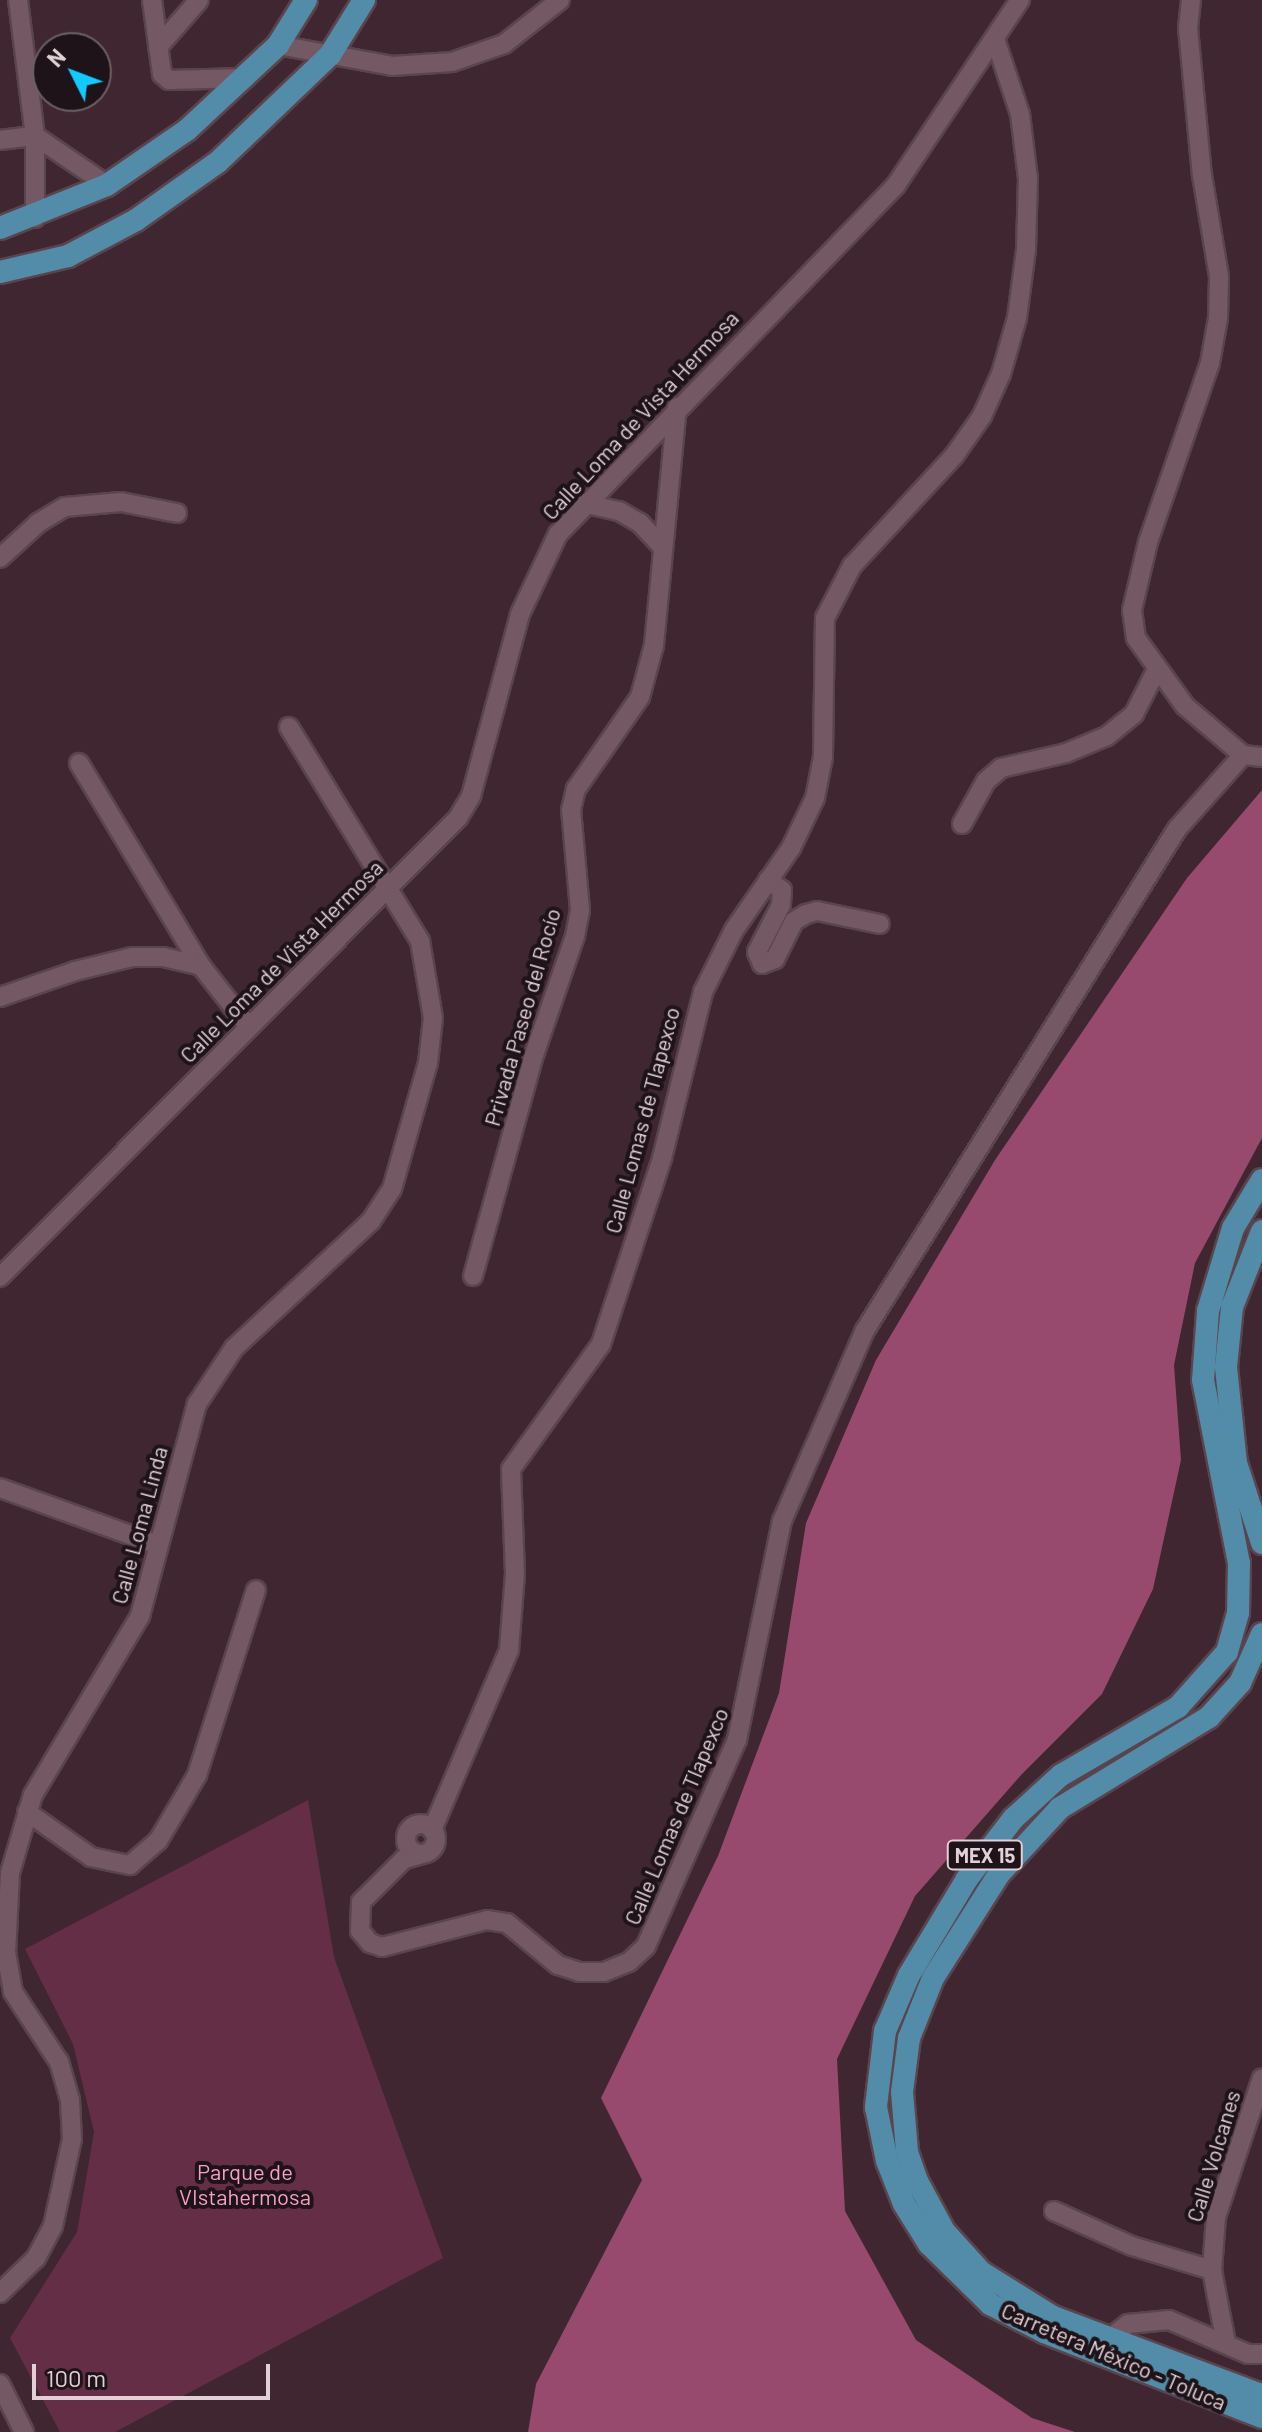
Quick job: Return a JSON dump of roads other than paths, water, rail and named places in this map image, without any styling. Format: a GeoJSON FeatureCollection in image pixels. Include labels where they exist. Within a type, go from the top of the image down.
{"type":"FeatureCollection","features":[{"type":"Feature","properties":{"kind":"main road"},"geometry":{"type":"LineString","coordinates":[[0,228],[35,218],[107,185],[187,130],[278,45],[306,0]]}},
{"type":"Feature","properties":{"kind":"main road"},"geometry":{"type":"LineString","coordinates":[[0,272],[68,256],[136,220],[218,162],[330,55],[364,0]]}},
{"type":"Feature","properties":{"kind":"main road","name":"Carretera México - Toluca"},"geometry":{"type":"LineString","coordinates":[[1262,1180],[1233,1228],[1208,1311],[1203,1380],[1239,1563],[1238,1613],[1227,1652],[1178,1707],[1061,1775],[1004,1831],[967,1879],[909,1975],[885,2031],[876,2107],[887,2161],[904,2204],[929,2244],[990,2304],[1044,2332],[1262,2417]]}},
{"type":"Feature","properties":{"kind":"main road"},"geometry":{"type":"LineString","coordinates":[[1262,1231],[1232,1307],[1226,1367],[1236,1463],[1262,1543]]}},
{"type":"Feature","properties":{"kind":"main road","name":"Carretera México - Toluca"},"geometry":{"type":"LineString","coordinates":[[1262,1634],[1240,1683],[1209,1717],[1060,1808],[1019,1850],[933,1978],[909,2038],[902,2092],[907,2152],[944,2231],[981,2272],[1026,2302],[1110,2338],[1262,2395]]}},
{"type":"Feature","properties":{"kind":"street"},"geometry":{"type":"LineString","coordinates":[[152,0],[162,74],[176,84],[246,78]]}},
{"type":"Feature","properties":{"kind":"street"},"geometry":{"type":"LineString","coordinates":[[158,47],[199,0]]}},
{"type":"Feature","properties":{"kind":"street"},"geometry":{"type":"LineString","coordinates":[[278,45],[392,66],[452,62],[504,44],[560,0]]}},
{"type":"Feature","properties":{"kind":"street","name":"Calle Loma de Vista Hermosa"},"geometry":{"type":"LineString","coordinates":[[0,1277],[458,818],[471,796],[520,614],[537,570],[583,503],[896,185],[1020,0]]}},
{"type":"Feature","properties":{"kind":"street"},"geometry":{"type":"LineString","coordinates":[[1191,0],[1188,28],[1202,175],[1219,277],[1218,318],[1210,363],[1137,576],[1132,610],[1136,638],[1156,671],[1211,734],[1243,755],[1262,757]]}},
{"type":"Feature","properties":{"kind":"street"},"geometry":{"type":"LineString","coordinates":[[21,2],[35,136],[35,218]]}},
{"type":"Feature","properties":{"kind":"street","name":"Calle Lomas de Tlapexco"},"geometry":{"type":"LineString","coordinates":[[995,39],[1020,114],[1028,179],[1017,318],[1001,374],[982,416],[954,456],[852,566],[837,589],[825,618],[823,757],[815,798],[768,880],[734,930],[691,1026],[662,1158],[601,1344],[511,1469],[515,1574],[509,1650],[432,1830],[434,1847],[404,1859],[361,1902],[356,1916],[360,1931],[370,1943],[382,1947],[487,1920],[507,1923],[558,1965],[579,1972],[604,1972],[629,1962],[646,1946],[737,1740],[782,1521],[864,1332],[1177,829],[1243,755]]}},
{"type":"Feature","properties":{"kind":"street"},"geometry":{"type":"LineString","coordinates":[[0,140],[35,136],[107,185]]}},
{"type":"Feature","properties":{"kind":"street","name":"Privada Paseo del Rocío"},"geometry":{"type":"LineString","coordinates":[[473,1276],[534,1055],[575,936],[579,878],[571,810],[576,789],[640,697],[654,645],[677,407]]}},
{"type":"Feature","properties":{"kind":"street"},"geometry":{"type":"LineString","coordinates":[[0,558],[38,523],[65,507],[121,502],[177,513]]}},
{"type":"Feature","properties":{"kind":"street"},"geometry":{"type":"LineString","coordinates":[[583,503],[619,511],[640,523],[662,547]]}},
{"type":"Feature","properties":{"kind":"street"},"geometry":{"type":"LineString","coordinates":[[962,824],[986,781],[1001,768],[1066,753],[1107,736],[1134,714],[1156,671]]}},
{"type":"Feature","properties":{"kind":"street","name":"Calle Loma Linda"},"geometry":{"type":"LineString","coordinates":[[0,2293],[36,2258],[53,2226],[72,2139],[70,2100],[59,2062],[13,1992],[6,1954],[10,1873],[27,1812],[140,1616],[197,1404],[213,1374],[371,1221],[392,1189],[428,1063],[433,1018],[420,941],[289,727]]}},
{"type":"Feature","properties":{"kind":"street"},"geometry":{"type":"LineString","coordinates":[[79,763],[201,966],[248,1026]]}},
{"type":"Feature","properties":{"kind":"street"},"geometry":{"type":"LineString","coordinates":[[768,880],[782,890],[781,905],[757,952],[762,964],[775,959],[794,921],[806,914],[817,911],[880,924]]}},
{"type":"Feature","properties":{"kind":"street"},"geometry":{"type":"LineString","coordinates":[[0,997],[132,957],[163,957],[201,966]]}},
{"type":"Feature","properties":{"kind":"street"},"geometry":{"type":"LineString","coordinates":[[0,1488],[158,1545]]}},
{"type":"Feature","properties":{"kind":"street"},"geometry":{"type":"LineString","coordinates":[[27,1812],[91,1857],[130,1865],[158,1841],[197,1775],[256,1590]]}},
{"type":"Feature","properties":{"kind":"street"},"geometry":{"type":"LineString","coordinates":[[422,1854],[412,1852],[406,1834],[413,1826],[432,1830]]}},
{"type":"Feature","properties":{"kind":"street","name":"Calle Volcanes"},"geometry":{"type":"LineString","coordinates":[[1226,2343],[1212,2270],[1216,2217],[1262,2078]]}},
{"type":"Feature","properties":{"kind":"street"},"geometry":{"type":"LineString","coordinates":[[1054,2211],[1132,2246],[1212,2270]]}},
{"type":"Feature","properties":{"kind":"street"},"geometry":{"type":"LineString","coordinates":[[1110,2338],[1128,2324],[1148,2319],[1169,2320],[1261,2355]]}},
{"type":"Feature","properties":{"kind":"street"},"geometry":{"type":"LineString","coordinates":[[0,2384],[20,2431]]}},
{"type":"Feature","properties":{"kind":"park label","name":"Parque de VIstahermosa"},"geometry":{"type":"Point","coordinates":[245,2184]}}]}
